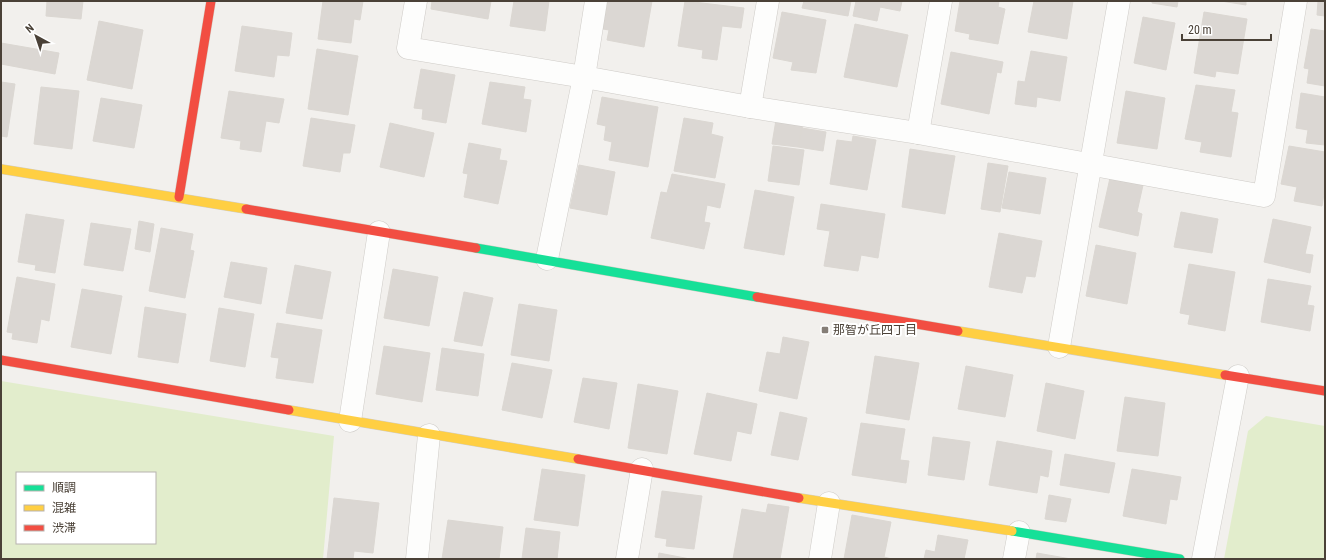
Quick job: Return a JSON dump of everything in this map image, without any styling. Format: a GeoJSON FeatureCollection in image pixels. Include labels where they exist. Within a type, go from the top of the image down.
{"type":"FeatureCollection","features":[{"type":"Feature","properties":{"kind":"street"},"geometry":{"type":"LineString","coordinates":[[179,197],[211,1]]}},
{"type":"Feature","properties":{"kind":"street"},"geometry":{"type":"LineString","coordinates":[[416,1],[408,48],[584,77],[750,107],[918,132],[1264,196],[1296,1]]}},
{"type":"Feature","properties":{"kind":"street"},"geometry":{"type":"LineString","coordinates":[[547,260],[584,77],[596,1]]}},
{"type":"Feature","properties":{"kind":"street"},"geometry":{"type":"LineString","coordinates":[[750,107],[768,1]]}},
{"type":"Feature","properties":{"kind":"street"},"geometry":{"type":"LineString","coordinates":[[918,132],[941,1]]}},
{"type":"Feature","properties":{"kind":"street"},"geometry":{"type":"LineString","coordinates":[[1059,347],[1119,1]]}},
{"type":"Feature","properties":{"kind":"street"},"geometry":{"type":"LineString","coordinates":[[1,169],[179,197],[860,315],[1325,391]]}},
{"type":"Feature","properties":{"kind":"street"},"geometry":{"type":"LineString","coordinates":[[350,421],[379,232]]}},
{"type":"Feature","properties":{"kind":"street"},"geometry":{"type":"LineString","coordinates":[[1,360],[429,435],[642,469],[829,503],[1180,559]]}},
{"type":"Feature","properties":{"kind":"street"},"geometry":{"type":"LineString","coordinates":[[1203,559],[1238,376]]}},
{"type":"Feature","properties":{"kind":"street"},"geometry":{"type":"LineString","coordinates":[[416,559],[429,435]]}},
{"type":"Feature","properties":{"kind":"street"},"geometry":{"type":"LineString","coordinates":[[627,559],[642,469]]}},
{"type":"Feature","properties":{"kind":"street"},"geometry":{"type":"LineString","coordinates":[[820,559],[829,503]]}},
{"type":"Feature","properties":{"kind":"street"},"geometry":{"type":"LineString","coordinates":[[1014,559],[1018,532]]}},
{"type":"Feature","properties":{"kind":"green space"},"geometry":{"type":"Polygon","coordinates":[[[1,381],[334,436],[323,559],[1,559],[1,381]]]}},
{"type":"Feature","properties":{"kind":"green space"},"geometry":{"type":"Polygon","coordinates":[[[1266,416],[1325,426],[1325,559],[1224,559],[1248,431],[1266,416]]]}},
{"type":"Feature","properties":{"kind":"building"},"geometry":{"type":"Polygon","coordinates":[[[47,1],[83,1],[81,19],[46,16],[47,1]]]}},
{"type":"Feature","properties":{"kind":"building"},"geometry":{"type":"Polygon","coordinates":[[[323,1],[363,1],[360,20],[354,19],[351,43],[318,39],[323,1]]]}},
{"type":"Feature","properties":{"kind":"building"},"geometry":{"type":"Polygon","coordinates":[[[432,1],[491,1],[488,19],[431,9],[432,1]]]}},
{"type":"Feature","properties":{"kind":"building"},"geometry":{"type":"Polygon","coordinates":[[[514,1],[549,1],[545,31],[510,26],[514,1]]]}},
{"type":"Feature","properties":{"kind":"building"},"geometry":{"type":"Polygon","coordinates":[[[608,1],[652,1],[644,47],[607,40],[609,30],[603,29],[608,1]]]}},
{"type":"Feature","properties":{"kind":"building"},"geometry":{"type":"Polygon","coordinates":[[[685,1],[744,8],[741,28],[722,26],[717,60],[702,58],[703,50],[678,46],[685,1]]]}},
{"type":"Feature","properties":{"kind":"building"},"geometry":{"type":"Polygon","coordinates":[[[804,1],[851,1],[848,16],[802,8],[804,1]]]}},
{"type":"Feature","properties":{"kind":"building"},"geometry":{"type":"Polygon","coordinates":[[[856,1],[902,1],[900,11],[880,7],[877,21],[853,16],[856,1]]]}},
{"type":"Feature","properties":{"kind":"building"},"geometry":{"type":"Polygon","coordinates":[[[960,1],[999,1],[998,7],[1005,9],[998,44],[969,39],[970,34],[955,31],[960,1]]]}},
{"type":"Feature","properties":{"kind":"building"},"geometry":{"type":"Polygon","coordinates":[[[1034,1],[1073,1],[1067,39],[1028,32],[1034,1]]]}},
{"type":"Feature","properties":{"kind":"building"},"geometry":{"type":"Polygon","coordinates":[[[1152,1],[1178,1],[1177,7],[1152,3],[1152,1]]]}},
{"type":"Feature","properties":{"kind":"building"},"geometry":{"type":"Polygon","coordinates":[[[1221,1],[1246,1],[1246,5],[1221,1]]]}},
{"type":"Feature","properties":{"kind":"building"},"geometry":{"type":"Polygon","coordinates":[[[1318,1],[1325,1],[1325,16],[1317,15],[1318,1]]]}},
{"type":"Feature","properties":{"kind":"building"},"geometry":{"type":"Polygon","coordinates":[[[782,12],[826,20],[816,73],[791,70],[793,62],[773,58],[782,12]]]}},
{"type":"Feature","properties":{"kind":"building"},"geometry":{"type":"Polygon","coordinates":[[[1204,12],[1247,19],[1238,74],[1216,71],[1215,77],[1194,73],[1204,12]]]}},
{"type":"Feature","properties":{"kind":"building"},"geometry":{"type":"Polygon","coordinates":[[[1143,17],[1175,23],[1166,70],[1134,63],[1143,17]]]}},
{"type":"Feature","properties":{"kind":"building"},"geometry":{"type":"Polygon","coordinates":[[[99,21],[143,30],[132,89],[87,80],[99,21]]]}},
{"type":"Feature","properties":{"kind":"building"},"geometry":{"type":"Polygon","coordinates":[[[855,24],[908,35],[897,87],[844,77],[855,24]]]}},
{"type":"Feature","properties":{"kind":"building"},"geometry":{"type":"Polygon","coordinates":[[[242,26],[292,33],[289,56],[277,55],[274,77],[235,71],[242,26]]]}},
{"type":"Feature","properties":{"kind":"building"},"geometry":{"type":"Polygon","coordinates":[[[1311,29],[1325,31],[1325,86],[1307,83],[1309,69],[1304,68],[1311,29]]]}},
{"type":"Feature","properties":{"kind":"building"},"geometry":{"type":"Polygon","coordinates":[[[1,43],[59,53],[55,74],[1,64],[1,43]]]}},
{"type":"Feature","properties":{"kind":"building"},"geometry":{"type":"Polygon","coordinates":[[[317,49],[358,56],[348,115],[308,109],[317,49]]]}},
{"type":"Feature","properties":{"kind":"building"},"geometry":{"type":"Polygon","coordinates":[[[1031,51],[1067,57],[1060,101],[1037,97],[1036,107],[1015,104],[1018,81],[1025,82],[1031,51]]]}},
{"type":"Feature","properties":{"kind":"building"},"geometry":{"type":"Polygon","coordinates":[[[951,52],[1003,62],[1001,73],[997,72],[989,114],[941,104],[951,52]]]}},
{"type":"Feature","properties":{"kind":"building"},"geometry":{"type":"Polygon","coordinates":[[[421,69],[455,75],[446,123],[422,119],[423,109],[414,108],[421,69]]]}},
{"type":"Feature","properties":{"kind":"building"},"geometry":{"type":"Polygon","coordinates":[[[1,82],[15,84],[7,137],[1,136],[1,82]]]}},
{"type":"Feature","properties":{"kind":"building"},"geometry":{"type":"Polygon","coordinates":[[[490,82],[525,87],[523,99],[531,100],[526,132],[482,124],[490,82]]]}},
{"type":"Feature","properties":{"kind":"building"},"geometry":{"type":"Polygon","coordinates":[[[1196,85],[1235,90],[1231,112],[1238,113],[1231,157],[1200,152],[1202,142],[1185,139],[1196,85]]]}},
{"type":"Feature","properties":{"kind":"building"},"geometry":{"type":"Polygon","coordinates":[[[41,87],[79,91],[72,149],[34,144],[41,87]]]}},
{"type":"Feature","properties":{"kind":"building"},"geometry":{"type":"Polygon","coordinates":[[[229,91],[284,99],[279,123],[266,121],[261,152],[240,149],[241,141],[221,138],[229,91]]]}},
{"type":"Feature","properties":{"kind":"building"},"geometry":{"type":"Polygon","coordinates":[[[1126,91],[1165,98],[1157,149],[1117,143],[1126,91]]]}},
{"type":"Feature","properties":{"kind":"building"},"geometry":{"type":"Polygon","coordinates":[[[1301,93],[1325,97],[1325,145],[1306,143],[1308,130],[1296,128],[1301,93]]]}},
{"type":"Feature","properties":{"kind":"building"},"geometry":{"type":"Polygon","coordinates":[[[602,97],[658,107],[648,167],[609,160],[612,142],[604,140],[606,126],[597,124],[602,97]]]}},
{"type":"Feature","properties":{"kind":"building"},"geometry":{"type":"Polygon","coordinates":[[[101,98],[142,105],[134,148],[93,141],[101,98]]]}},
{"type":"Feature","properties":{"kind":"building"},"geometry":{"type":"Polygon","coordinates":[[[311,118],[355,125],[350,153],[343,153],[340,172],[303,166],[311,118]]]}},
{"type":"Feature","properties":{"kind":"building"},"geometry":{"type":"Polygon","coordinates":[[[684,118],[713,123],[711,134],[723,137],[715,178],[674,171],[684,118]]]}},
{"type":"Feature","properties":{"kind":"building"},"geometry":{"type":"Polygon","coordinates":[[[776,120],[803,124],[798,147],[772,144],[776,120]]]}},
{"type":"Feature","properties":{"kind":"building"},"geometry":{"type":"Polygon","coordinates":[[[390,123],[434,133],[424,177],[380,167],[390,123]]]}},
{"type":"Feature","properties":{"kind":"building"},"geometry":{"type":"Polygon","coordinates":[[[802,128],[826,132],[823,151],[798,147],[802,128]]]}},
{"type":"Feature","properties":{"kind":"building"},"geometry":{"type":"Polygon","coordinates":[[[853,136],[876,140],[867,190],[830,184],[837,140],[852,142],[853,136]]]}},
{"type":"Feature","properties":{"kind":"building"},"geometry":{"type":"Polygon","coordinates":[[[469,143],[501,149],[499,160],[507,161],[498,204],[464,197],[468,174],[463,173],[469,143]]]}},
{"type":"Feature","properties":{"kind":"building"},"geometry":{"type":"Polygon","coordinates":[[[773,146],[804,150],[799,185],[768,181],[773,146]]]}},
{"type":"Feature","properties":{"kind":"building"},"geometry":{"type":"Polygon","coordinates":[[[1289,146],[1325,152],[1325,188],[1322,206],[1294,201],[1297,187],[1281,184],[1289,146]]]}},
{"type":"Feature","properties":{"kind":"building"},"geometry":{"type":"Polygon","coordinates":[[[910,149],[955,156],[945,214],[902,207],[910,149]]]}},
{"type":"Feature","properties":{"kind":"building"},"geometry":{"type":"Polygon","coordinates":[[[988,163],[1008,166],[1000,212],[981,209],[988,163]]]}},
{"type":"Feature","properties":{"kind":"building"},"geometry":{"type":"Polygon","coordinates":[[[579,165],[615,172],[607,215],[570,208],[579,165]]]}},
{"type":"Feature","properties":{"kind":"building"},"geometry":{"type":"Polygon","coordinates":[[[1009,172],[1046,178],[1040,214],[1002,208],[1009,172]]]}},
{"type":"Feature","properties":{"kind":"building"},"geometry":{"type":"Polygon","coordinates":[[[672,174],[725,184],[720,208],[707,205],[704,222],[710,223],[704,249],[651,238],[661,192],[667,193],[672,174]]]}},
{"type":"Feature","properties":{"kind":"building"},"geometry":{"type":"Polygon","coordinates":[[[1110,178],[1143,185],[1137,212],[1142,214],[1138,236],[1099,227],[1110,178]]]}},
{"type":"Feature","properties":{"kind":"building"},"geometry":{"type":"Polygon","coordinates":[[[755,190],[794,197],[784,255],[744,248],[755,190]]]}},
{"type":"Feature","properties":{"kind":"building"},"geometry":{"type":"Polygon","coordinates":[[[821,204],[885,214],[878,258],[861,255],[858,271],[824,266],[830,231],[817,229],[821,204]]]}},
{"type":"Feature","properties":{"kind":"building"},"geometry":{"type":"Polygon","coordinates":[[[1181,212],[1218,219],[1212,253],[1174,247],[1181,212]]]}},
{"type":"Feature","properties":{"kind":"building"},"geometry":{"type":"Polygon","coordinates":[[[26,214],[64,220],[55,273],[35,270],[36,265],[18,262],[26,214]]]}},
{"type":"Feature","properties":{"kind":"building"},"geometry":{"type":"Polygon","coordinates":[[[1273,219],[1311,227],[1305,254],[1313,255],[1310,273],[1264,262],[1273,219]]]}},
{"type":"Feature","properties":{"kind":"building"},"geometry":{"type":"Polygon","coordinates":[[[139,221],[154,224],[150,252],[135,249],[139,221]]]}},
{"type":"Feature","properties":{"kind":"building"},"geometry":{"type":"Polygon","coordinates":[[[91,223],[131,229],[123,271],[84,265],[91,223]]]}},
{"type":"Feature","properties":{"kind":"building"},"geometry":{"type":"Polygon","coordinates":[[[161,228],[193,234],[190,250],[194,251],[185,298],[149,291],[161,228]]]}},
{"type":"Feature","properties":{"kind":"building"},"geometry":{"type":"Polygon","coordinates":[[[999,233],[1042,241],[1035,277],[1026,276],[1022,293],[989,287],[999,233]]]}},
{"type":"Feature","properties":{"kind":"building"},"geometry":{"type":"Polygon","coordinates":[[[1096,245],[1136,253],[1127,304],[1086,296],[1096,245]]]}},
{"type":"Feature","properties":{"kind":"building"},"geometry":{"type":"Polygon","coordinates":[[[231,262],[267,268],[261,304],[224,297],[231,262]]]}},
{"type":"Feature","properties":{"kind":"building"},"geometry":{"type":"Polygon","coordinates":[[[1189,264],[1235,272],[1225,331],[1188,324],[1190,315],[1180,313],[1189,264]]]}},
{"type":"Feature","properties":{"kind":"building"},"geometry":{"type":"Polygon","coordinates":[[[295,265],[331,272],[322,319],[286,313],[295,265]]]}},
{"type":"Feature","properties":{"kind":"building"},"geometry":{"type":"Polygon","coordinates":[[[393,269],[438,277],[429,326],[384,318],[393,269]]]}},
{"type":"Feature","properties":{"kind":"building"},"geometry":{"type":"Polygon","coordinates":[[[17,277],[55,284],[49,321],[41,319],[37,343],[12,339],[13,333],[7,332],[17,277]]]}},
{"type":"Feature","properties":{"kind":"building"},"geometry":{"type":"Polygon","coordinates":[[[1268,279],[1311,286],[1307,305],[1314,306],[1310,331],[1261,322],[1268,279]]]}},
{"type":"Feature","properties":{"kind":"building"},"geometry":{"type":"Polygon","coordinates":[[[82,289],[122,296],[111,354],[71,347],[82,289]]]}},
{"type":"Feature","properties":{"kind":"building"},"geometry":{"type":"Polygon","coordinates":[[[464,292],[493,298],[482,346],[454,341],[464,292]]]}},
{"type":"Feature","properties":{"kind":"building"},"geometry":{"type":"Polygon","coordinates":[[[519,304],[557,310],[549,361],[511,355],[519,304]]]}},
{"type":"Feature","properties":{"kind":"building"},"geometry":{"type":"Polygon","coordinates":[[[145,307],[186,314],[178,363],[138,357],[145,307]]]}},
{"type":"Feature","properties":{"kind":"building"},"geometry":{"type":"Polygon","coordinates":[[[219,308],[254,314],[245,367],[210,361],[219,308]]]}},
{"type":"Feature","properties":{"kind":"building"},"geometry":{"type":"Polygon","coordinates":[[[277,323],[322,330],[313,383],[276,378],[279,358],[271,357],[277,323]]]}},
{"type":"Feature","properties":{"kind":"building"},"geometry":{"type":"Polygon","coordinates":[[[783,337],[809,342],[797,399],[759,391],[767,352],[780,354],[783,337]]]}},
{"type":"Feature","properties":{"kind":"building"},"geometry":{"type":"Polygon","coordinates":[[[384,346],[430,353],[422,402],[376,394],[384,346]]]}},
{"type":"Feature","properties":{"kind":"building"},"geometry":{"type":"Polygon","coordinates":[[[442,348],[484,354],[478,396],[436,390],[442,348]]]}},
{"type":"Feature","properties":{"kind":"building"},"geometry":{"type":"Polygon","coordinates":[[[875,356],[919,363],[909,420],[866,413],[875,356]]]}},
{"type":"Feature","properties":{"kind":"building"},"geometry":{"type":"Polygon","coordinates":[[[512,363],[552,370],[542,418],[502,410],[512,363]]]}},
{"type":"Feature","properties":{"kind":"building"},"geometry":{"type":"Polygon","coordinates":[[[966,366],[1013,375],[1005,417],[958,409],[966,366]]]}},
{"type":"Feature","properties":{"kind":"building"},"geometry":{"type":"Polygon","coordinates":[[[583,378],[617,383],[609,429],[574,422],[583,378]]]}},
{"type":"Feature","properties":{"kind":"building"},"geometry":{"type":"Polygon","coordinates":[[[1046,383],[1084,391],[1075,439],[1037,431],[1046,383]]]}},
{"type":"Feature","properties":{"kind":"building"},"geometry":{"type":"Polygon","coordinates":[[[638,384],[678,391],[667,454],[628,448],[638,384]]]}},
{"type":"Feature","properties":{"kind":"building"},"geometry":{"type":"Polygon","coordinates":[[[707,393],[757,404],[751,434],[737,431],[731,461],[694,454],[707,393]]]}},
{"type":"Feature","properties":{"kind":"building"},"geometry":{"type":"Polygon","coordinates":[[[1125,397],[1165,403],[1158,456],[1117,451],[1125,397]]]}},
{"type":"Feature","properties":{"kind":"building"},"geometry":{"type":"Polygon","coordinates":[[[780,412],[807,418],[798,460],[771,455],[780,412]]]}},
{"type":"Feature","properties":{"kind":"building"},"geometry":{"type":"Polygon","coordinates":[[[861,423],[905,429],[900,460],[909,461],[906,483],[852,475],[861,423]]]}},
{"type":"Feature","properties":{"kind":"building"},"geometry":{"type":"Polygon","coordinates":[[[933,437],[970,442],[964,480],[928,475],[933,437]]]}},
{"type":"Feature","properties":{"kind":"building"},"geometry":{"type":"Polygon","coordinates":[[[997,441],[1052,451],[1048,477],[1040,475],[1037,493],[989,485],[997,441]]]}},
{"type":"Feature","properties":{"kind":"building"},"geometry":{"type":"Polygon","coordinates":[[[1065,454],[1115,463],[1109,493],[1060,485],[1065,454]]]}},
{"type":"Feature","properties":{"kind":"building"},"geometry":{"type":"Polygon","coordinates":[[[542,469],[585,475],[578,526],[534,520],[542,469]]]}},
{"type":"Feature","properties":{"kind":"building"},"geometry":{"type":"Polygon","coordinates":[[[1132,469],[1181,477],[1177,500],[1170,499],[1166,524],[1123,516],[1132,469]]]}},
{"type":"Feature","properties":{"kind":"building"},"geometry":{"type":"Polygon","coordinates":[[[662,491],[702,496],[694,549],[666,546],[667,539],[655,537],[662,491]]]}},
{"type":"Feature","properties":{"kind":"building"},"geometry":{"type":"Polygon","coordinates":[[[1049,495],[1071,499],[1066,522],[1045,519],[1049,495]]]}},
{"type":"Feature","properties":{"kind":"building"},"geometry":{"type":"Polygon","coordinates":[[[334,498],[379,503],[373,553],[354,551],[353,559],[327,559],[334,498]]]}},
{"type":"Feature","properties":{"kind":"building"},"geometry":{"type":"Polygon","coordinates":[[[768,504],[789,507],[780,559],[733,559],[742,509],[766,513],[768,504]]]}},
{"type":"Feature","properties":{"kind":"building"},"geometry":{"type":"Polygon","coordinates":[[[852,515],[891,522],[884,557],[892,559],[844,559],[852,515]]]}},
{"type":"Feature","properties":{"kind":"building"},"geometry":{"type":"Polygon","coordinates":[[[448,520],[503,527],[499,559],[442,559],[448,520]]]}},
{"type":"Feature","properties":{"kind":"building"},"geometry":{"type":"Polygon","coordinates":[[[526,528],[560,532],[557,559],[522,559],[526,528]]]}},
{"type":"Feature","properties":{"kind":"building"},"geometry":{"type":"Polygon","coordinates":[[[938,535],[968,540],[964,559],[924,559],[926,550],[935,552],[938,535]]]}},
{"type":"Feature","properties":{"kind":"building"},"geometry":{"type":"Polygon","coordinates":[[[659,553],[690,559],[658,559],[659,553]]]}},
{"type":"Feature","properties":{"kind":"building"},"geometry":{"type":"Polygon","coordinates":[[[1037,553],[1071,559],[1036,559],[1037,553]]]}},
{"type":"Feature","properties":{"kind":"traffic: fast"},"geometry":{"type":"LineString","coordinates":[[476,248],[757,297]]}},
{"type":"Feature","properties":{"kind":"traffic: fast"},"geometry":{"type":"LineString","coordinates":[[1012,531],[1180,559]]}},
{"type":"Feature","properties":{"kind":"traffic: slow"},"geometry":{"type":"LineString","coordinates":[[1,169],[246,209]]}},
{"type":"Feature","properties":{"kind":"traffic: slow"},"geometry":{"type":"LineString","coordinates":[[958,331],[1225,375]]}},
{"type":"Feature","properties":{"kind":"traffic: slow"},"geometry":{"type":"LineString","coordinates":[[289,410],[578,459]]}},
{"type":"Feature","properties":{"kind":"traffic: slow"},"geometry":{"type":"LineString","coordinates":[[799,498],[1012,531]]}},
{"type":"Feature","properties":{"kind":"traffic: jam"},"geometry":{"type":"LineString","coordinates":[[179,197],[211,1]]}},
{"type":"Feature","properties":{"kind":"traffic: jam"},"geometry":{"type":"LineString","coordinates":[[246,209],[476,248]]}},
{"type":"Feature","properties":{"kind":"traffic: jam"},"geometry":{"type":"LineString","coordinates":[[757,297],[958,331]]}},
{"type":"Feature","properties":{"kind":"traffic: jam"},"geometry":{"type":"LineString","coordinates":[[1,360],[289,410]]}},
{"type":"Feature","properties":{"kind":"traffic: jam"},"geometry":{"type":"LineString","coordinates":[[1225,375],[1325,391]]}},
{"type":"Feature","properties":{"kind":"traffic: jam"},"geometry":{"type":"LineString","coordinates":[[578,459],[799,498]]}},
{"type":"Feature","properties":{"kind":"place","name":"那智が丘四丁目"},"geometry":{"type":"Point","coordinates":[825,330]}}]}
